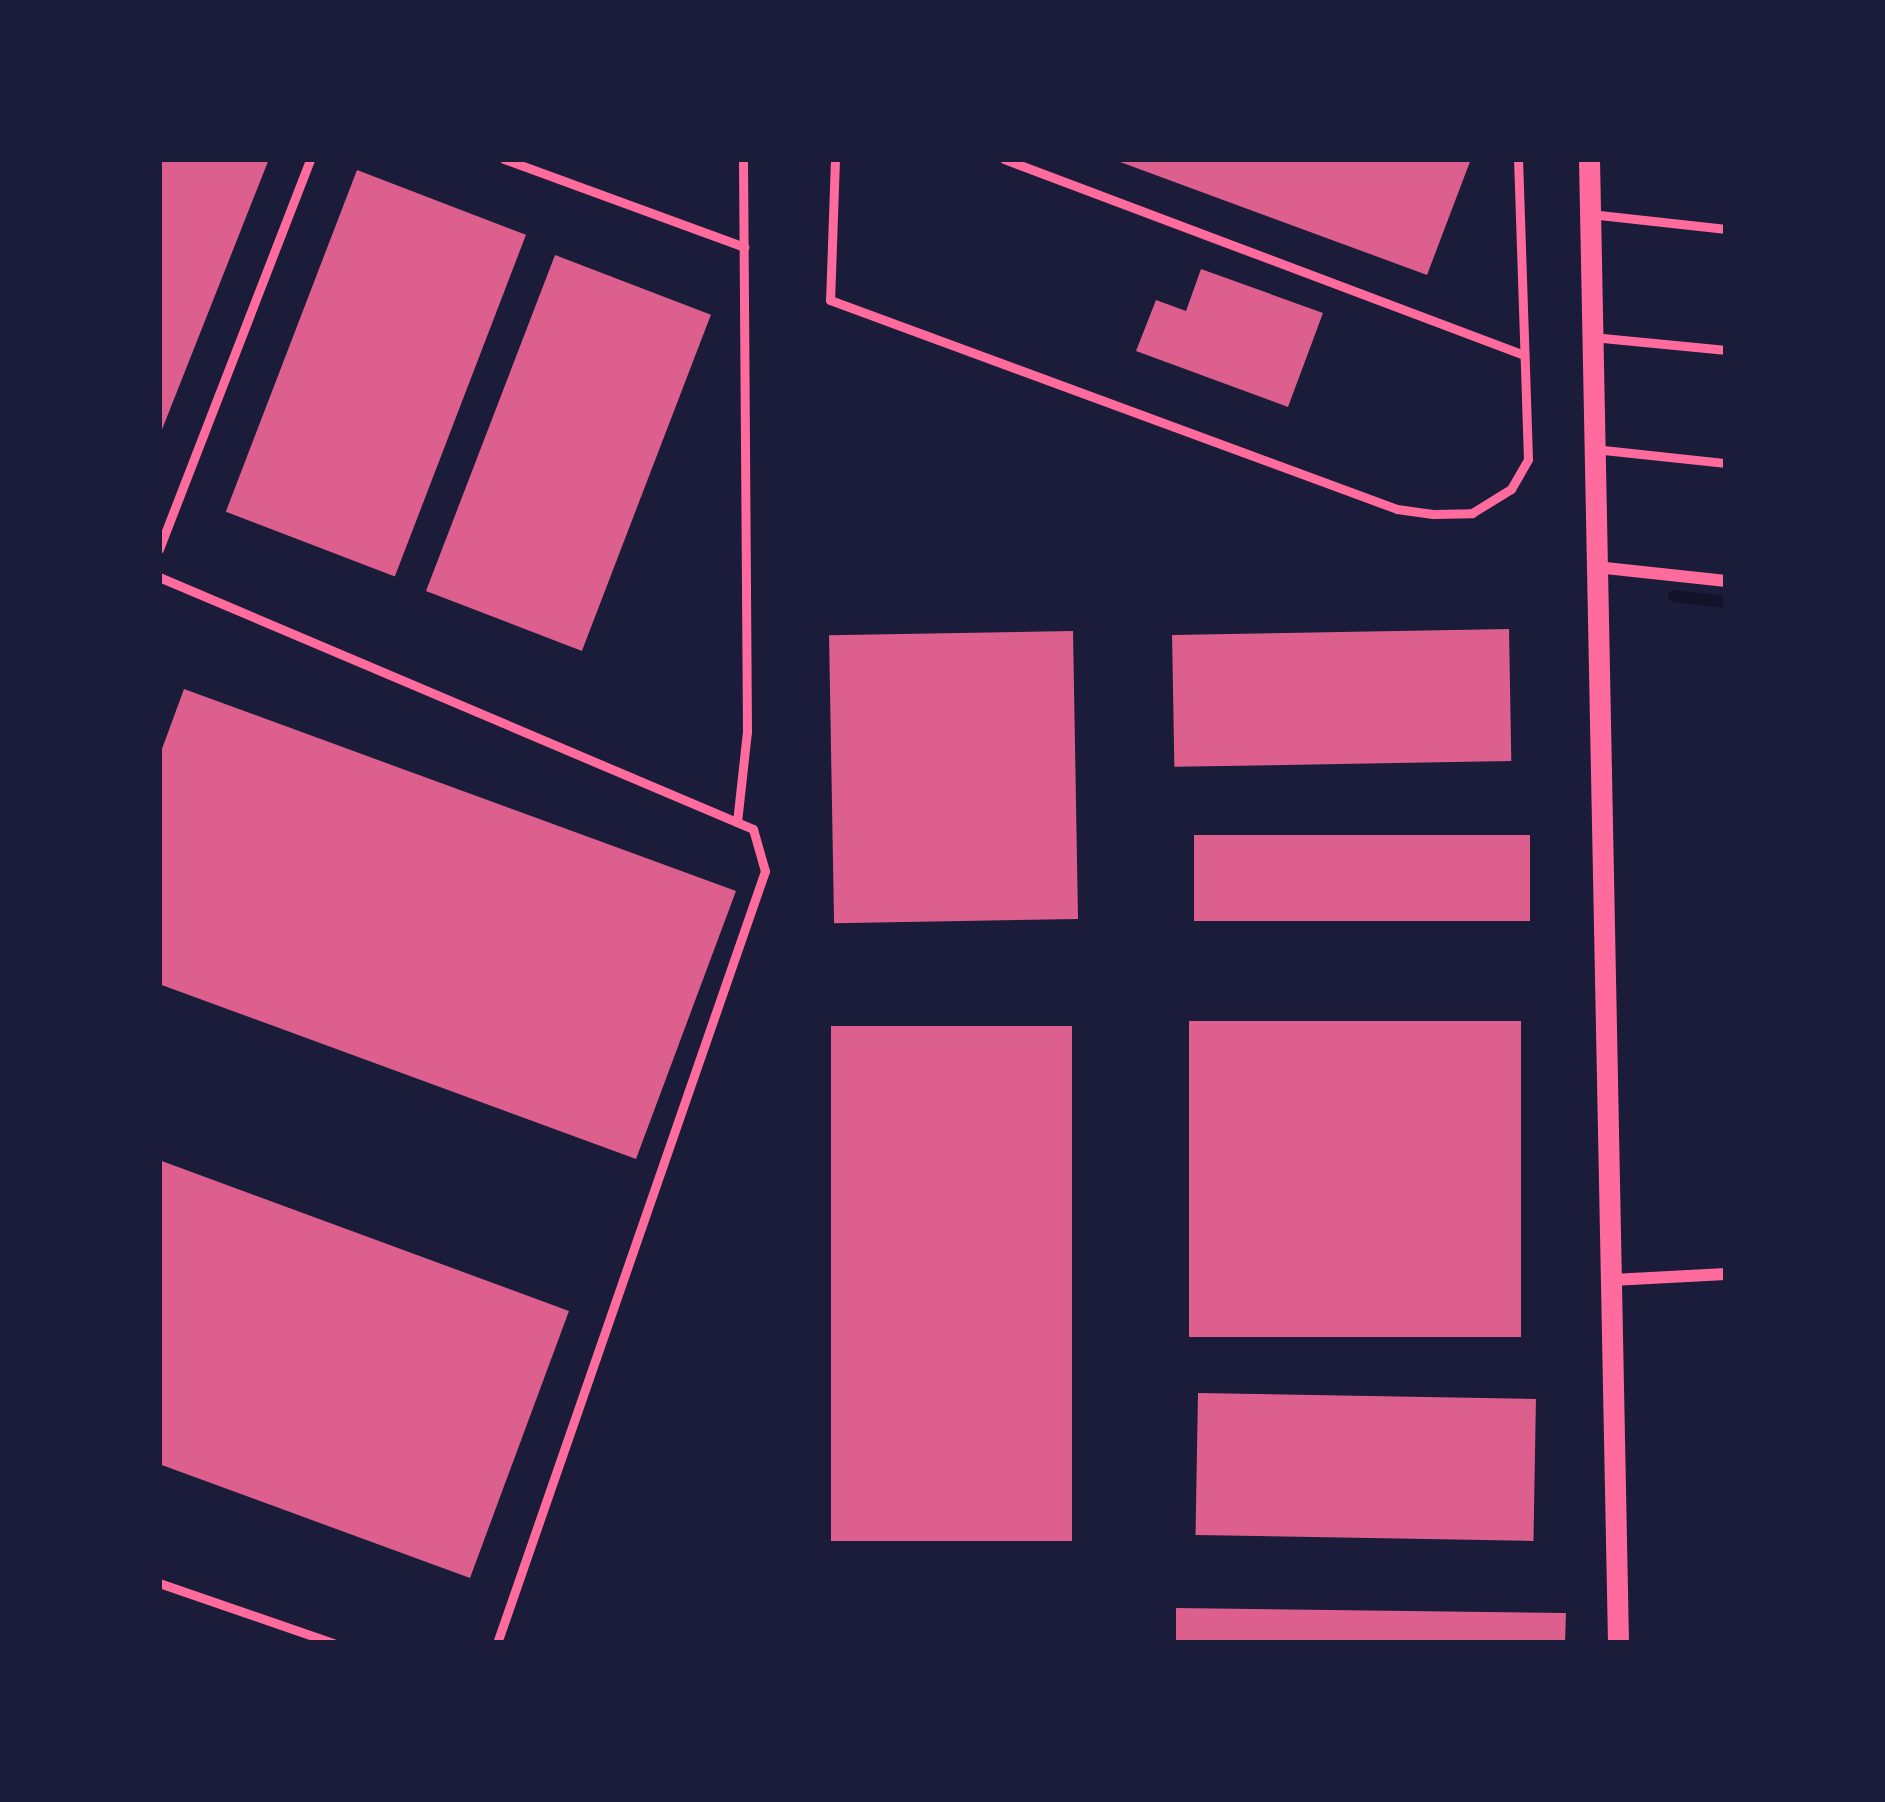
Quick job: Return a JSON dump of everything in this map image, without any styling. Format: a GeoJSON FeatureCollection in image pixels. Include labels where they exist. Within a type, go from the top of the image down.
{"type":"FeatureCollection","features":[{"type":"Feature","properties":{"kind":"street"},"geometry":{"type":"LineString","coordinates":[[1589,159],[1618,1643]]}},
{"type":"Feature","properties":{"kind":"street"},"geometry":{"type":"LineString","coordinates":[[1595,567],[1726,581]]}},
{"type":"Feature","properties":{"kind":"street"},"geometry":{"type":"LineString","coordinates":[[1612,1280],[1726,1274]]}},
{"type":"Feature","properties":{"kind":"lane"},"geometry":{"type":"LineString","coordinates":[[159,549],[310,159]]}},
{"type":"Feature","properties":{"kind":"lane"},"geometry":{"type":"LineString","coordinates":[[504,159],[744,247]]}},
{"type":"Feature","properties":{"kind":"lane"},"geometry":{"type":"LineString","coordinates":[[737,822],[747,732],[743,159]]}},
{"type":"Feature","properties":{"kind":"lane"},"geometry":{"type":"LineString","coordinates":[[835,159],[830,300],[1397,509],[1472,513],[1511,488],[1528,459],[1518,159]]}},
{"type":"Feature","properties":{"kind":"lane"},"geometry":{"type":"LineString","coordinates":[[1004,159],[1524,355]]}},
{"type":"Feature","properties":{"kind":"lane"},"geometry":{"type":"LineString","coordinates":[[1590,214],[1726,229]]}},
{"type":"Feature","properties":{"kind":"lane"},"geometry":{"type":"LineString","coordinates":[[1592,337],[1726,350]]}},
{"type":"Feature","properties":{"kind":"lane"},"geometry":{"type":"LineString","coordinates":[[1594,449],[1726,463]]}},
{"type":"Feature","properties":{"kind":"lane"},"geometry":{"type":"LineString","coordinates":[[159,577],[753,829],[765,871],[497,1643]]}},
{"type":"Feature","properties":{"kind":"lane"},"geometry":{"type":"LineString","coordinates":[[159,1582],[333,1643]]}},
{"type":"Feature","properties":{"kind":"building"},"geometry":{"type":"Polygon","coordinates":[[[159,159],[269,159],[159,437],[159,159]]]}},
{"type":"Feature","properties":{"kind":"building"},"geometry":{"type":"Polygon","coordinates":[[[1112,159],[1471,159],[1427,275],[1112,159]]]}},
{"type":"Feature","properties":{"kind":"building"},"geometry":{"type":"Polygon","coordinates":[[[357,170],[526,235],[395,577],[226,512],[357,170]]]}},
{"type":"Feature","properties":{"kind":"building"},"geometry":{"type":"Polygon","coordinates":[[[555,255],[711,315],[582,651],[426,591],[555,255]]]}},
{"type":"Feature","properties":{"kind":"building"},"geometry":{"type":"Polygon","coordinates":[[[1201,269],[1323,313],[1288,407],[1136,351],[1156,300],[1186,311],[1201,269]]]}},
{"type":"Feature","properties":{"kind":"building"},"geometry":{"type":"Polygon","coordinates":[[[1509,629],[1511,761],[1174,767],[1172,635],[1509,629]]]}},
{"type":"Feature","properties":{"kind":"building"},"geometry":{"type":"Polygon","coordinates":[[[1073,631],[1078,919],[834,923],[829,635],[1073,631]]]}},
{"type":"Feature","properties":{"kind":"building"},"geometry":{"type":"Polygon","coordinates":[[[184,689],[736,891],[636,1159],[159,984],[159,757],[184,689]]]}},
{"type":"Feature","properties":{"kind":"building"},"geometry":{"type":"Polygon","coordinates":[[[1194,835],[1530,835],[1530,921],[1194,921],[1194,835]]]}},
{"type":"Feature","properties":{"kind":"building"},"geometry":{"type":"Polygon","coordinates":[[[1189,1021],[1521,1021],[1521,1337],[1189,1337],[1189,1021]]]}},
{"type":"Feature","properties":{"kind":"building"},"geometry":{"type":"Polygon","coordinates":[[[831,1026],[1072,1026],[1072,1541],[831,1541],[831,1026]]]}},
{"type":"Feature","properties":{"kind":"building"},"geometry":{"type":"Polygon","coordinates":[[[159,1160],[569,1311],[470,1578],[159,1464],[159,1160]]]}},
{"type":"Feature","properties":{"kind":"building"},"geometry":{"type":"Polygon","coordinates":[[[1198,1393],[1536,1399],[1533,1541],[1196,1535],[1198,1393]]]}},
{"type":"Feature","properties":{"kind":"building"},"geometry":{"type":"Polygon","coordinates":[[[1176,1608],[1566,1613],[1565,1643],[1176,1643],[1176,1608]]]}},
{"type":"Feature","properties":{"kind":"waterway"},"geometry":{"type":"LineString","coordinates":[[1674,596],[1726,602]]}}]}
